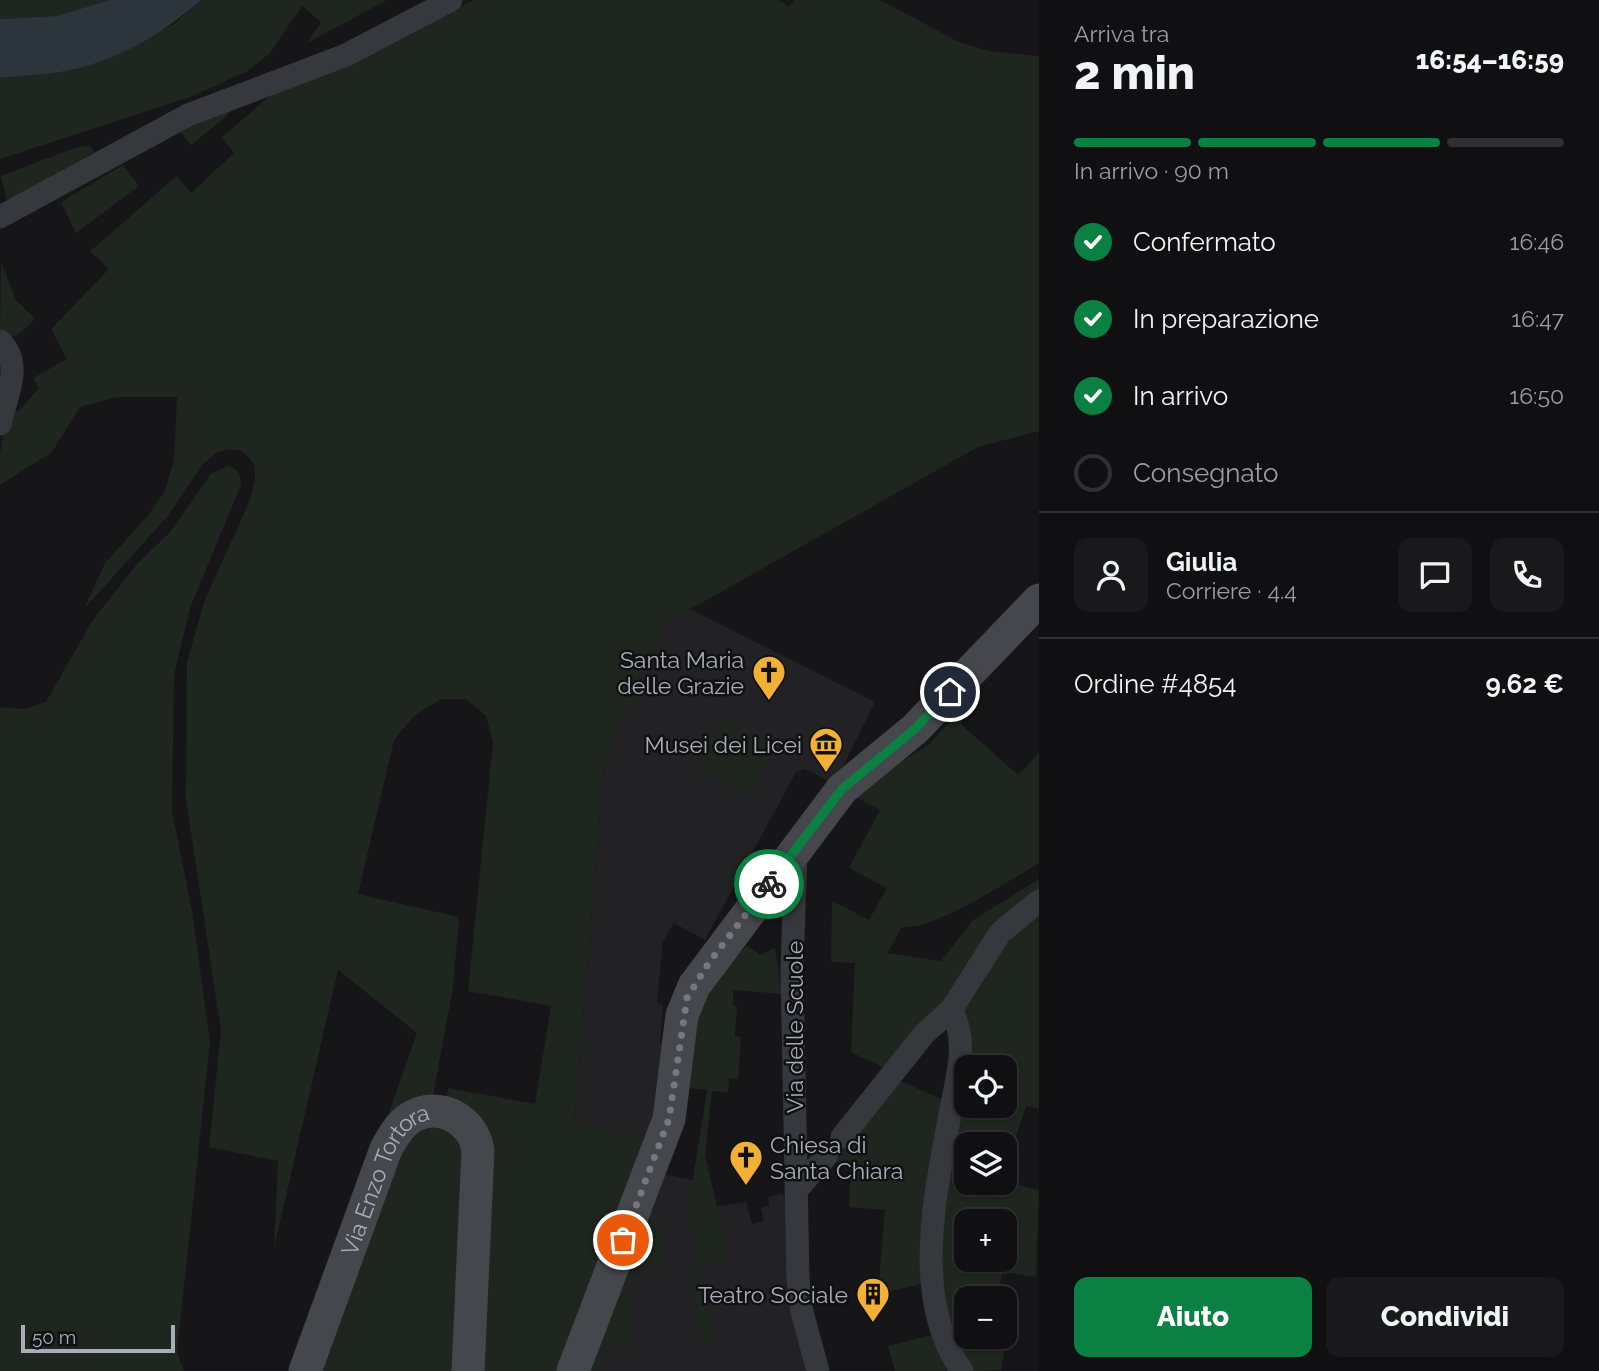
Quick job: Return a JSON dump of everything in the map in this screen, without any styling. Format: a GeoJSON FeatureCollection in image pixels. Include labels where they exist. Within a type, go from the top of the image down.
{"type":"FeatureCollection","features":[{"type":"Feature","properties":{"kind":"street"},"geometry":{"type":"LineString","coordinates":[[0,218],[179,119],[228,97],[346,55],[451,0]]}},
{"type":"Feature","properties":{"kind":"street"},"geometry":{"type":"LineString","coordinates":[[0,341],[9,353],[13,370],[0,424]]}},
{"type":"Feature","properties":{"kind":"street"},"geometry":{"type":"LineString","coordinates":[[573,1371],[669,1119],[687,998],[718,949],[842,789],[915,729],[1039,600]]}},
{"type":"Feature","properties":{"kind":"street","name":"Via delle Scuole"},"geometry":{"type":"LineString","coordinates":[[796,849],[792,970],[799,1295],[818,1371]]}},
{"type":"Feature","properties":{"kind":"street"},"geometry":{"type":"LineString","coordinates":[[842,1137],[924,1034],[951,1010],[1000,933],[1039,901]]}},
{"type":"Feature","properties":{"kind":"street"},"geometry":{"type":"LineString","coordinates":[[951,1010],[959,1027],[962,1049],[940,1167],[932,1252],[941,1331],[962,1371]]}},
{"type":"Feature","properties":{"kind":"street","name":"Via Enzo Tortora"},"geometry":{"type":"LineString","coordinates":[[305,1371],[386,1149],[409,1119],[431,1112],[453,1115],[463,1121],[474,1136],[478,1150],[468,1371]]}},
{"type":"Feature","properties":{"kind":"street"},"geometry":{"type":"LineString","coordinates":[[796,1191],[827,1155]]}},
{"type":"Feature","properties":{"kind":"shaded area"},"geometry":{"type":"Polygon","coordinates":[[[0,0],[110,0],[56,16],[0,19],[0,0]]]}},
{"type":"Feature","properties":{"kind":"shaded area"},"geometry":{"type":"Polygon","coordinates":[[[110,0],[201,0],[158,33],[109,58],[66,71],[0,78],[0,19],[56,16],[110,0]]]}},
{"type":"Feature","properties":{"kind":"shaded area"},"geometry":{"type":"Polygon","coordinates":[[[201,0],[387,0],[307,43],[321,22],[302,6],[269,54],[246,72],[190,97],[0,159],[0,78],[73,70],[174,24],[201,0]]]}},
{"type":"Feature","properties":{"kind":"shaded area"},"geometry":{"type":"Polygon","coordinates":[[[474,0],[779,0],[789,7],[794,0],[880,0],[959,42],[989,51],[1039,56],[1039,431],[978,447],[664,624],[604,767],[574,1122],[649,1137],[559,1371],[477,1371],[489,1159],[446,1101],[448,1088],[535,1104],[551,1006],[468,991],[493,743],[486,716],[466,699],[441,699],[414,716],[394,740],[358,894],[459,917],[453,988],[432,1100],[384,1127],[417,1033],[338,970],[274,1248],[278,1161],[209,1147],[221,1031],[186,799],[187,662],[204,602],[250,500],[255,467],[241,451],[229,449],[218,452],[203,464],[167,517],[84,609],[105,563],[150,513],[165,490],[174,460],[177,397],[117,397],[80,407],[52,452],[0,485],[0,454],[8,407],[18,412],[39,388],[33,378],[67,359],[51,329],[109,269],[90,251],[177,176],[191,193],[234,153],[222,137],[275,92],[386,47],[474,0]]]}},
{"type":"Feature","properties":{"kind":"shaded area"},"geometry":{"type":"Polygon","coordinates":[[[231,108],[228,115],[191,145],[179,130],[231,108]]]}},
{"type":"Feature","properties":{"kind":"shaded area"},"geometry":{"type":"Polygon","coordinates":[[[80,146],[91,147],[94,152],[7,202],[1,176],[80,146]]]}},
{"type":"Feature","properties":{"kind":"shaded area"},"geometry":{"type":"Polygon","coordinates":[[[123,165],[139,186],[76,233],[61,202],[123,165]]]}},
{"type":"Feature","properties":{"kind":"shaded area"},"geometry":{"type":"Polygon","coordinates":[[[1,262],[16,300],[35,319],[20,333],[11,337],[0,336],[1,262]]]}},
{"type":"Feature","properties":{"kind":"shaded area"},"geometry":{"type":"Polygon","coordinates":[[[228,466],[238,472],[241,485],[190,608],[174,675],[172,811],[192,911],[210,1042],[177,1352],[184,1371],[0,1371],[0,707],[24,709],[46,702],[92,621],[137,564],[171,531],[211,474],[228,466]]]}},
{"type":"Feature","properties":{"kind":"shaded area"},"geometry":{"type":"Polygon","coordinates":[[[690,609],[875,702],[834,784],[805,769],[796,772],[705,940],[674,923],[663,941],[657,1002],[663,1006],[660,1042],[664,1044],[649,1137],[574,1122],[604,767],[664,624],[690,609]]]}},
{"type":"Feature","properties":{"kind":"shaded area"},"geometry":{"type":"Polygon","coordinates":[[[959,712],[962,725],[1018,775],[1039,753],[1039,863],[951,913],[916,926],[902,927],[887,953],[941,961],[973,920],[1039,879],[1039,895],[888,1070],[851,1052],[855,963],[831,962],[832,901],[869,920],[887,888],[849,868],[880,810],[850,794],[928,745],[959,712]]]}},
{"type":"Feature","properties":{"kind":"shaded area"},"geometry":{"type":"Polygon","coordinates":[[[722,719],[775,746],[750,796],[697,769],[722,719]]]}},
{"type":"Feature","properties":{"kind":"shaded area"},"geometry":{"type":"Polygon","coordinates":[[[1039,908],[1039,1109],[1026,1106],[1017,1133],[954,1132],[954,1195],[1017,1195],[1017,1185],[1039,1190],[1036,1277],[1002,1272],[999,1286],[954,1286],[954,1346],[940,1265],[954,1065],[954,1118],[1017,1118],[1017,1055],[955,1055],[958,1008],[988,960],[1039,908]]]}},
{"type":"Feature","properties":{"kind":"shaded area"},"geometry":{"type":"Polygon","coordinates":[[[747,946],[761,955],[775,948],[782,994],[733,990],[733,1005],[737,1006],[735,1036],[741,1037],[738,1079],[729,1078],[728,1092],[712,1091],[705,1155],[729,1259],[699,1267],[718,1344],[701,1344],[692,1268],[699,1266],[688,1211],[707,1090],[689,1088],[695,1022],[719,971],[747,946]]]}},
{"type":"Feature","properties":{"kind":"shaded area"},"geometry":{"type":"Polygon","coordinates":[[[896,1079],[946,1101],[925,1283],[878,1294],[885,1210],[849,1207],[851,1171],[832,1159],[896,1079]]]}},
{"type":"Feature","properties":{"kind":"shaded area"},"geometry":{"type":"Polygon","coordinates":[[[419,1126],[446,1127],[463,1145],[458,1371],[316,1371],[389,1168],[419,1126]]]}},
{"type":"Feature","properties":{"kind":"shaded area"},"geometry":{"type":"Polygon","coordinates":[[[663,1174],[693,1180],[689,1211],[746,1202],[752,1224],[764,1221],[761,1208],[769,1206],[768,1197],[781,1194],[787,1198],[809,1371],[586,1371],[663,1174]]]}},
{"type":"Feature","properties":{"kind":"shaded area"},"geometry":{"type":"Polygon","coordinates":[[[648,1209],[659,1213],[664,1265],[631,1267],[627,1272],[633,1345],[606,1346],[602,1351],[602,1371],[586,1371],[648,1209]]]}},
{"type":"Feature","properties":{"kind":"shaded area"},"geometry":{"type":"Polygon","coordinates":[[[932,1335],[952,1371],[895,1371],[888,1346],[932,1335]]]}},
{"type":"Feature","properties":{"kind":"shaded area"},"geometry":{"type":"Polygon","coordinates":[[[956,1349],[1004,1349],[1001,1370],[971,1371],[956,1349]]]}},
{"type":"Feature","properties":{"kind":"way so far"},"geometry":{"type":"LineString","coordinates":[[623,1240],[669,1119],[682,1015],[687,998],[718,949],[769,884]]}},
{"type":"Feature","properties":{"kind":"place","name":"Santa Maria delle Grazie"},"geometry":{"type":"Point","coordinates":[769,702]}},
{"type":"Feature","properties":{"kind":"place","name":"Musei dei Licei"},"geometry":{"type":"Point","coordinates":[826,774]}},
{"type":"Feature","properties":{"kind":"place","name":"Chiesa di Santa Chiara"},"geometry":{"type":"Point","coordinates":[746,1187]}},
{"type":"Feature","properties":{"kind":"place","name":"Teatro Sociale"},"geometry":{"type":"Point","coordinates":[873,1324]}},
{"type":"Feature","properties":{"kind":"route"},"geometry":{"type":"LineString","coordinates":[[769,884],[842,789],[915,729],[950,692]]}}]}
